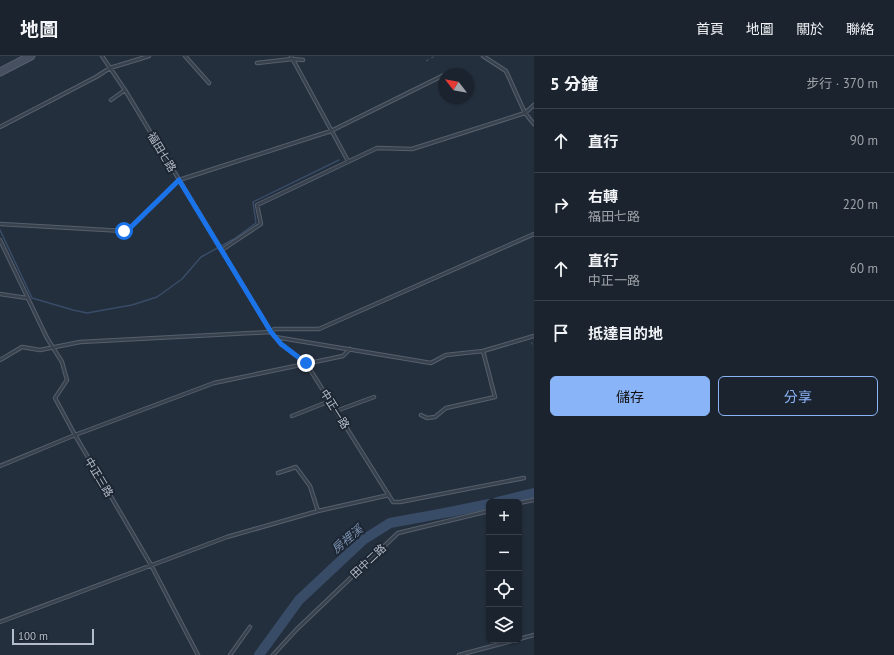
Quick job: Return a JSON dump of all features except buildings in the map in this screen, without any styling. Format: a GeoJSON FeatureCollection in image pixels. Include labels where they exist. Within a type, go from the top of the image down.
{"type":"FeatureCollection","features":[{"type":"Feature","properties":{"kind":"main road"},"geometry":{"type":"LineString","coordinates":[[0,72],[30,56]]}},
{"type":"Feature","properties":{"kind":"lane","name":"福田七路"},"geometry":{"type":"LineString","coordinates":[[102,56],[125,90],[271,332]]}},
{"type":"Feature","properties":{"kind":"lane"},"geometry":{"type":"LineString","coordinates":[[0,127],[96,77],[110,68],[149,56]]}},
{"type":"Feature","properties":{"kind":"lane"},"geometry":{"type":"LineString","coordinates":[[185,56],[209,83]]}},
{"type":"Feature","properties":{"kind":"lane"},"geometry":{"type":"LineString","coordinates":[[483,56],[506,72],[525,113],[534,124]]}},
{"type":"Feature","properties":{"kind":"lane"},"geometry":{"type":"LineString","coordinates":[[292,57],[348,161]]}},
{"type":"Feature","properties":{"kind":"lane"},"geometry":{"type":"LineString","coordinates":[[257,63],[292,57],[303,60]]}},
{"type":"Feature","properties":{"kind":"lane"},"geometry":{"type":"LineString","coordinates":[[0,224],[124,231],[131,227],[179,180],[332,131],[438,78]]}},
{"type":"Feature","properties":{"kind":"lane"},"geometry":{"type":"LineString","coordinates":[[111,100],[125,90]]}},
{"type":"Feature","properties":{"kind":"lane"},"geometry":{"type":"LineString","coordinates":[[222,250],[261,224],[257,205],[348,161],[377,148],[412,149],[525,113],[534,105]]}},
{"type":"Feature","properties":{"kind":"lane"},"geometry":{"type":"LineString","coordinates":[[0,360],[22,347],[40,350],[80,342],[271,332],[274,329],[319,329],[534,234]]}},
{"type":"Feature","properties":{"kind":"lane","name":"中正三路"},"geometry":{"type":"LineString","coordinates":[[0,240],[52,347],[62,362],[67,380],[55,398],[151,565],[198,655]]}},
{"type":"Feature","properties":{"kind":"lane"},"geometry":{"type":"LineString","coordinates":[[0,294],[28,298]]}},
{"type":"Feature","properties":{"kind":"lane","name":"中正一路"},"geometry":{"type":"LineString","coordinates":[[271,332],[286,348],[306,363],[389,495]]}},
{"type":"Feature","properties":{"kind":"lane"},"geometry":{"type":"LineString","coordinates":[[275,337],[431,363],[446,355],[483,351],[534,336]]}},
{"type":"Feature","properties":{"kind":"lane"},"geometry":{"type":"LineString","coordinates":[[0,466],[75,435],[214,383],[343,356],[350,349]]}},
{"type":"Feature","properties":{"kind":"lane"},"geometry":{"type":"LineString","coordinates":[[421,415],[427,418],[434,417],[446,408],[495,397],[483,351]]}},
{"type":"Feature","properties":{"kind":"lane"},"geometry":{"type":"LineString","coordinates":[[336,411],[374,397]]}},
{"type":"Feature","properties":{"kind":"lane"},"geometry":{"type":"LineString","coordinates":[[292,416],[330,401]]}},
{"type":"Feature","properties":{"kind":"lane"},"geometry":{"type":"LineString","coordinates":[[278,473],[296,467],[310,486],[318,511]]}},
{"type":"Feature","properties":{"kind":"lane"},"geometry":{"type":"LineString","coordinates":[[0,622],[227,537],[318,511],[389,495],[393,502],[400,502],[524,478]]}},
{"type":"Feature","properties":{"kind":"lane"},"geometry":{"type":"LineString","coordinates":[[522,502],[534,500]]}},
{"type":"Feature","properties":{"kind":"lane","name":"田中二路"},"geometry":{"type":"LineString","coordinates":[[273,655],[297,628],[398,533],[486,512]]}},
{"type":"Feature","properties":{"kind":"lane"},"geometry":{"type":"LineString","coordinates":[[230,655],[250,627]]}},
{"type":"Feature","properties":{"kind":"lane"},"geometry":{"type":"LineString","coordinates":[[522,638],[534,635]]}},
{"type":"Feature","properties":{"kind":"lane"},"geometry":{"type":"LineString","coordinates":[[459,655],[504,643]]}},
{"type":"Feature","properties":{"kind":"path"},"geometry":{"type":"LineString","coordinates":[[426,61],[435,56]]}},
{"type":"Feature","properties":{"kind":"path"},"geometry":{"type":"LineString","coordinates":[[528,338],[534,346]]}},
{"type":"Feature","properties":{"kind":"waterway"},"geometry":{"type":"LineString","coordinates":[[0,230],[32,298],[87,313],[132,305],[157,297],[182,279],[201,257],[234,239],[256,223],[253,202],[339,160]]}},
{"type":"Feature","properties":{"kind":"waterway","name":"房裡溪"},"geometry":{"type":"LineString","coordinates":[[509,499],[534,493]]}},
{"type":"Feature","properties":{"kind":"waterway","name":"房裡溪"},"geometry":{"type":"LineString","coordinates":[[259,655],[299,600],[363,540],[390,523],[486,505]]}},
{"type":"Feature","properties":{"kind":"route"},"geometry":{"type":"LineString","coordinates":[[124,231],[131,227],[179,180],[271,332],[281,344],[306,363]]}}]}
